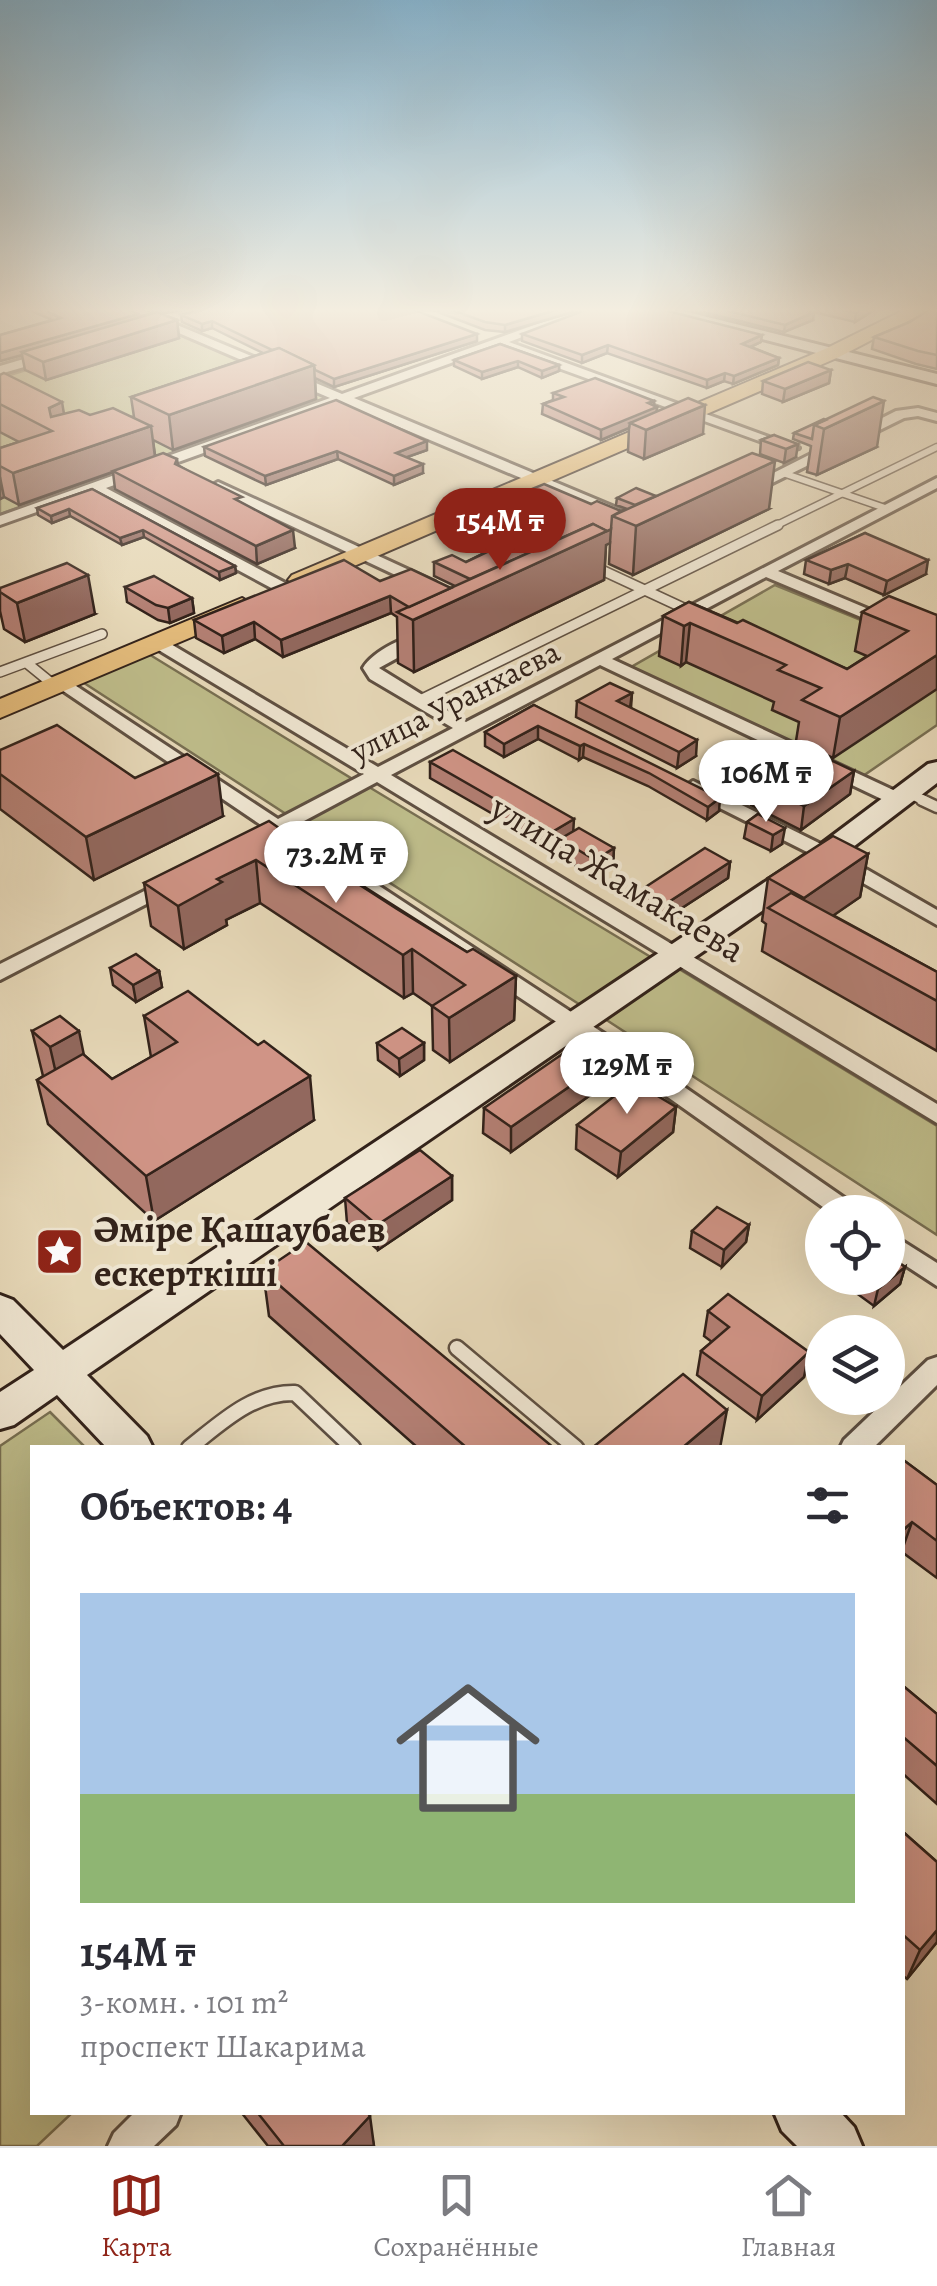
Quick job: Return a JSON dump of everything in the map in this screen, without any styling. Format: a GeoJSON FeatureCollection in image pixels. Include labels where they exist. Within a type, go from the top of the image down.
{"type":"FeatureCollection","features":[{"type":"Feature","properties":{"kind":"main road"},"geometry":{"type":"LineString","coordinates":[[0,709],[701,409]]}},
{"type":"Feature","properties":{"kind":"street"},"geometry":{"type":"LineString","coordinates":[[0,521],[313,409]]}},
{"type":"Feature","properties":{"kind":"street"},"geometry":{"type":"LineString","coordinates":[[362,409],[638,522]]}},
{"type":"Feature","properties":{"kind":"street"},"geometry":{"type":"LineString","coordinates":[[686,409],[818,457]]}},
{"type":"Feature","properties":{"kind":"street"},"geometry":{"type":"LineString","coordinates":[[728,498],[908,412],[937,418]]}},
{"type":"Feature","properties":{"kind":"street"},"geometry":{"type":"LineString","coordinates":[[201,478],[448,593]]}},
{"type":"Feature","properties":{"kind":"street"},"geometry":{"type":"LineString","coordinates":[[94,488],[283,588]]}},
{"type":"Feature","properties":{"kind":"street","name":"улица Уранхаева"},"geometry":{"type":"LineString","coordinates":[[226,854],[466,729],[529,704],[602,660],[885,508],[931,490]]}},
{"type":"Feature","properties":{"kind":"street"},"geometry":{"type":"LineString","coordinates":[[568,570],[603,554]]}},
{"type":"Feature","properties":{"kind":"street"},"geometry":{"type":"LineString","coordinates":[[767,572],[937,644]]}},
{"type":"Feature","properties":{"kind":"street"},"geometry":{"type":"LineString","coordinates":[[446,626],[375,661],[371,668],[376,676],[466,729]]}},
{"type":"Feature","properties":{"kind":"street","name":"улица Жамакаева"},"geometry":{"type":"LineString","coordinates":[[158,643],[678,954],[937,1115]]}},
{"type":"Feature","properties":{"kind":"street"},"geometry":{"type":"LineString","coordinates":[[602,660],[915,800]]}},
{"type":"Feature","properties":{"kind":"street"},"geometry":{"type":"LineString","coordinates":[[58,685],[575,1024],[822,1195]]}},
{"type":"Feature","properties":{"kind":"street"},"geometry":{"type":"LineString","coordinates":[[0,1413],[826,854],[915,800],[937,770]]}},
{"type":"Feature","properties":{"kind":"street"},"geometry":{"type":"LineString","coordinates":[[673,777],[826,854],[937,918]]}},
{"type":"Feature","properties":{"kind":"street"},"geometry":{"type":"LineString","coordinates":[[0,973],[191,873]]}},
{"type":"Feature","properties":{"kind":"street"},"geometry":{"type":"LineString","coordinates":[[905,1253],[937,1276]]}},
{"type":"Feature","properties":{"kind":"street"},"geometry":{"type":"LineString","coordinates":[[0,1310],[130,1445]]}},
{"type":"Feature","properties":{"kind":"street"},"geometry":{"type":"LineString","coordinates":[[857,1445],[937,1368]]}},
{"type":"Feature","properties":{"kind":"street"},"geometry":{"type":"LineString","coordinates":[[127,2146],[160,2115]]}},
{"type":"Feature","properties":{"kind":"street"},"geometry":{"type":"LineString","coordinates":[[804,2115],[835,2146]]}},
{"type":"Feature","properties":{"kind":"lane"},"geometry":{"type":"LineString","coordinates":[[418,701],[937,447]]}},
{"type":"Feature","properties":{"kind":"lane"},"geometry":{"type":"LineString","coordinates":[[783,473],[885,508]]}},
{"type":"Feature","properties":{"kind":"lane"},"geometry":{"type":"LineString","coordinates":[[585,562],[692,612]]}},
{"type":"Feature","properties":{"kind":"lane"},"geometry":{"type":"LineString","coordinates":[[0,672],[102,634]]}},
{"type":"Feature","properties":{"kind":"lane"},"geometry":{"type":"LineString","coordinates":[[28,664],[58,685]]}},
{"type":"Feature","properties":{"kind":"lane"},"geometry":{"type":"LineString","coordinates":[[457,1348],[572,1445]]}},
{"type":"Feature","properties":{"kind":"lane"},"geometry":{"type":"LineString","coordinates":[[193,1445],[266,1394],[286,1392],[295,1393],[349,1445]]}},
{"type":"Feature","properties":{"kind":"shaded area"},"geometry":{"type":"Polygon","coordinates":[[[0,409],[295,409],[0,514],[0,409]]]}},
{"type":"Feature","properties":{"kind":"shaded area"},"geometry":{"type":"Polygon","coordinates":[[[775,585],[937,651],[937,725],[860,778],[626,670],[775,585]]]}},
{"type":"Feature","properties":{"kind":"shaded area"},"geometry":{"type":"Polygon","coordinates":[[[147,653],[354,780],[286,814],[81,681],[147,653]]]}},
{"type":"Feature","properties":{"kind":"shaded area"},"geometry":{"type":"Polygon","coordinates":[[[369,787],[654,959],[582,1006],[298,824],[369,787]]]}},
{"type":"Feature","properties":{"kind":"shaded area"},"geometry":{"type":"Polygon","coordinates":[[[679,969],[937,1126],[937,1235],[905,1214],[905,1195],[876,1195],[605,1019],[679,969]]]}},
{"type":"Feature","properties":{"kind":"shaded area"},"geometry":{"type":"Polygon","coordinates":[[[50,1412],[83,1445],[30,1445],[30,2115],[70,2115],[37,2146],[0,2146],[0,1446],[50,1412]]]}},
{"type":"Feature","properties":{"kind":"building"},"geometry":{"type":"Polygon","coordinates":[[[10,409],[49,409],[51,417],[79,410],[90,415],[115,409],[151,426],[13,473],[0,466],[0,448],[52,431],[10,409]]]}},
{"type":"Feature","properties":{"kind":"building"},"geometry":{"type":"Polygon","coordinates":[[[157,409],[186,409],[169,415],[157,409]]]}},
{"type":"Feature","properties":{"kind":"building"},"geometry":{"type":"Polygon","coordinates":[[[310,409],[356,409],[427,441],[396,453],[423,464],[394,476],[337,451],[265,476],[204,447],[310,409]]]}},
{"type":"Feature","properties":{"kind":"building"},"geometry":{"type":"Polygon","coordinates":[[[554,409],[652,409],[601,430],[554,409]]]}},
{"type":"Feature","properties":{"kind":"building"},"geometry":{"type":"Polygon","coordinates":[[[662,409],[695,409],[646,430],[630,423],[662,409]]]}},
{"type":"Feature","properties":{"kind":"building"},"geometry":{"type":"Polygon","coordinates":[[[847,409],[867,409],[824,429],[814,425],[847,409]]]}},
{"type":"Feature","properties":{"kind":"building"},"geometry":{"type":"Polygon","coordinates":[[[824,419],[814,425],[812,439],[794,433],[824,419]]]}},
{"type":"Feature","properties":{"kind":"building"},"geometry":{"type":"Polygon","coordinates":[[[774,435],[798,444],[786,449],[761,440],[774,435]]]}},
{"type":"Feature","properties":{"kind":"building"},"geometry":{"type":"Polygon","coordinates":[[[163,453],[177,459],[175,464],[242,497],[235,499],[293,530],[256,546],[113,471],[163,453]]]}},
{"type":"Feature","properties":{"kind":"building"},"geometry":{"type":"Polygon","coordinates":[[[752,453],[775,461],[636,526],[612,516],[752,453]]]}},
{"type":"Feature","properties":{"kind":"building"},"geometry":{"type":"Polygon","coordinates":[[[544,484],[591,504],[597,501],[621,511],[612,516],[611,529],[607,531],[593,524],[470,579],[434,562],[452,555],[466,562],[527,533],[512,526],[543,513],[510,498],[544,484]]]}},
{"type":"Feature","properties":{"kind":"building"},"geometry":{"type":"Polygon","coordinates":[[[636,488],[656,496],[635,505],[617,498],[636,488]]]}},
{"type":"Feature","properties":{"kind":"building"},"geometry":{"type":"Polygon","coordinates":[[[92,489],[235,566],[219,572],[143,530],[120,538],[69,509],[51,516],[37,508],[92,489]]]}},
{"type":"Feature","properties":{"kind":"building"},"geometry":{"type":"Polygon","coordinates":[[[593,524],[607,531],[413,620],[397,612],[593,524]]]}},
{"type":"Feature","properties":{"kind":"building"},"geometry":{"type":"Polygon","coordinates":[[[865,533],[928,560],[887,581],[848,564],[831,570],[806,560],[865,533]]]}},
{"type":"Feature","properties":{"kind":"building"},"geometry":{"type":"Polygon","coordinates":[[[344,560],[380,581],[411,569],[451,588],[409,607],[390,596],[281,640],[254,622],[222,636],[194,620],[344,560]]]}},
{"type":"Feature","properties":{"kind":"building"},"geometry":{"type":"Polygon","coordinates":[[[67,563],[88,575],[17,603],[0,592],[0,588],[67,563]]]}},
{"type":"Feature","properties":{"kind":"building"},"geometry":{"type":"Polygon","coordinates":[[[154,576],[192,598],[168,608],[125,587],[154,576]]]}},
{"type":"Feature","properties":{"kind":"building"},"geometry":{"type":"Polygon","coordinates":[[[889,596],[937,615],[937,655],[840,717],[802,700],[821,688],[778,670],[786,665],[690,623],[684,626],[663,616],[689,602],[737,623],[743,620],[847,669],[908,631],[862,612],[889,596]]]}},
{"type":"Feature","properties":{"kind":"building"},"geometry":{"type":"Polygon","coordinates":[[[610,683],[632,693],[617,701],[697,740],[679,752],[577,701],[610,683]]]}},
{"type":"Feature","properties":{"kind":"building"},"geometry":{"type":"Polygon","coordinates":[[[534,705],[720,798],[708,807],[649,773],[538,726],[504,744],[485,732],[534,705]]]}},
{"type":"Feature","properties":{"kind":"building"},"geometry":{"type":"Polygon","coordinates":[[[57,725],[135,778],[187,754],[218,774],[86,837],[0,774],[0,750],[57,725]]]}},
{"type":"Feature","properties":{"kind":"building"},"geometry":{"type":"Polygon","coordinates":[[[805,748],[854,771],[804,806],[755,782],[805,748]]]}},
{"type":"Feature","properties":{"kind":"building"},"geometry":{"type":"Polygon","coordinates":[[[453,750],[574,819],[552,832],[430,762],[453,750]]]}},
{"type":"Feature","properties":{"kind":"building"},"geometry":{"type":"Polygon","coordinates":[[[758,814],[785,828],[773,835],[747,822],[758,814]]]}},
{"type":"Feature","properties":{"kind":"building"},"geometry":{"type":"Polygon","coordinates":[[[269,821],[296,840],[293,842],[397,909],[467,952],[473,949],[516,976],[449,1018],[432,1006],[465,985],[412,949],[403,955],[256,860],[217,879],[222,882],[178,906],[144,883],[269,821]]]}},
{"type":"Feature","properties":{"kind":"building"},"geometry":{"type":"Polygon","coordinates":[[[579,828],[614,848],[595,860],[560,839],[579,828]]]}},
{"type":"Feature","properties":{"kind":"building"},"geometry":{"type":"Polygon","coordinates":[[[833,836],[868,854],[804,898],[768,878],[833,836]]]}},
{"type":"Feature","properties":{"kind":"building"},"geometry":{"type":"Polygon","coordinates":[[[705,848],[730,862],[667,903],[644,888],[705,848]]]}},
{"type":"Feature","properties":{"kind":"building"},"geometry":{"type":"Polygon","coordinates":[[[791,893],[937,972],[937,1001],[768,908],[791,893]]]}},
{"type":"Feature","properties":{"kind":"building"},"geometry":{"type":"Polygon","coordinates":[[[136,954],[159,971],[133,985],[110,968],[136,954]]]}},
{"type":"Feature","properties":{"kind":"building"},"geometry":{"type":"Polygon","coordinates":[[[188,991],[258,1045],[264,1041],[310,1076],[146,1176],[37,1080],[83,1054],[112,1079],[177,1042],[144,1016],[188,991]]]}},
{"type":"Feature","properties":{"kind":"building"},"geometry":{"type":"Polygon","coordinates":[[[60,1016],[79,1031],[50,1047],[32,1031],[60,1016]]]}},
{"type":"Feature","properties":{"kind":"building"},"geometry":{"type":"Polygon","coordinates":[[[402,1028],[424,1043],[399,1059],[377,1043],[402,1028]]]}},
{"type":"Feature","properties":{"kind":"building"},"geometry":{"type":"Polygon","coordinates":[[[574,1046],[602,1064],[511,1127],[484,1108],[574,1046]]]}},
{"type":"Feature","properties":{"kind":"building"},"geometry":{"type":"Polygon","coordinates":[[[636,1083],[676,1107],[621,1152],[577,1125],[626,1087],[636,1083]]]}},
{"type":"Feature","properties":{"kind":"building"},"geometry":{"type":"Polygon","coordinates":[[[420,1150],[452,1176],[377,1225],[345,1198],[420,1150]]]}},
{"type":"Feature","properties":{"kind":"building"},"geometry":{"type":"Polygon","coordinates":[[[717,1207],[749,1225],[724,1250],[692,1231],[717,1207]]]}},
{"type":"Feature","properties":{"kind":"building"},"geometry":{"type":"Polygon","coordinates":[[[306,1242],[550,1445],[464,1445],[263,1271],[306,1242]]]}},
{"type":"Feature","properties":{"kind":"building"},"geometry":{"type":"Polygon","coordinates":[[[728,1294],[805,1349],[805,1356],[762,1396],[701,1351],[729,1327],[708,1311],[728,1294]]]}},
{"type":"Feature","properties":{"kind":"building"},"geometry":{"type":"Polygon","coordinates":[[[683,1374],[727,1410],[686,1445],[596,1445],[683,1374]]]}},
{"type":"Feature","properties":{"kind":"building"},"geometry":{"type":"Polygon","coordinates":[[[905,1461],[937,1485],[937,1541],[912,1522],[905,1528],[905,1461]]]}},
{"type":"Feature","properties":{"kind":"building"},"geometry":{"type":"Polygon","coordinates":[[[905,1687],[937,1714],[937,1766],[905,1739],[905,1687]]]}},
{"type":"Feature","properties":{"kind":"building"},"geometry":{"type":"Polygon","coordinates":[[[905,1834],[937,1862],[937,1930],[920,1950],[905,1937],[905,1834]]]}},
{"type":"Feature","properties":{"kind":"building"},"geometry":{"type":"Polygon","coordinates":[[[259,2115],[370,2116],[342,2146],[284,2146],[259,2115]]]}},
{"type":"Feature","properties":{"kind":"place","name":"Әміре Қашаубаев ескерткіші"},"geometry":{"type":"Point","coordinates":[59,1251]}}]}
